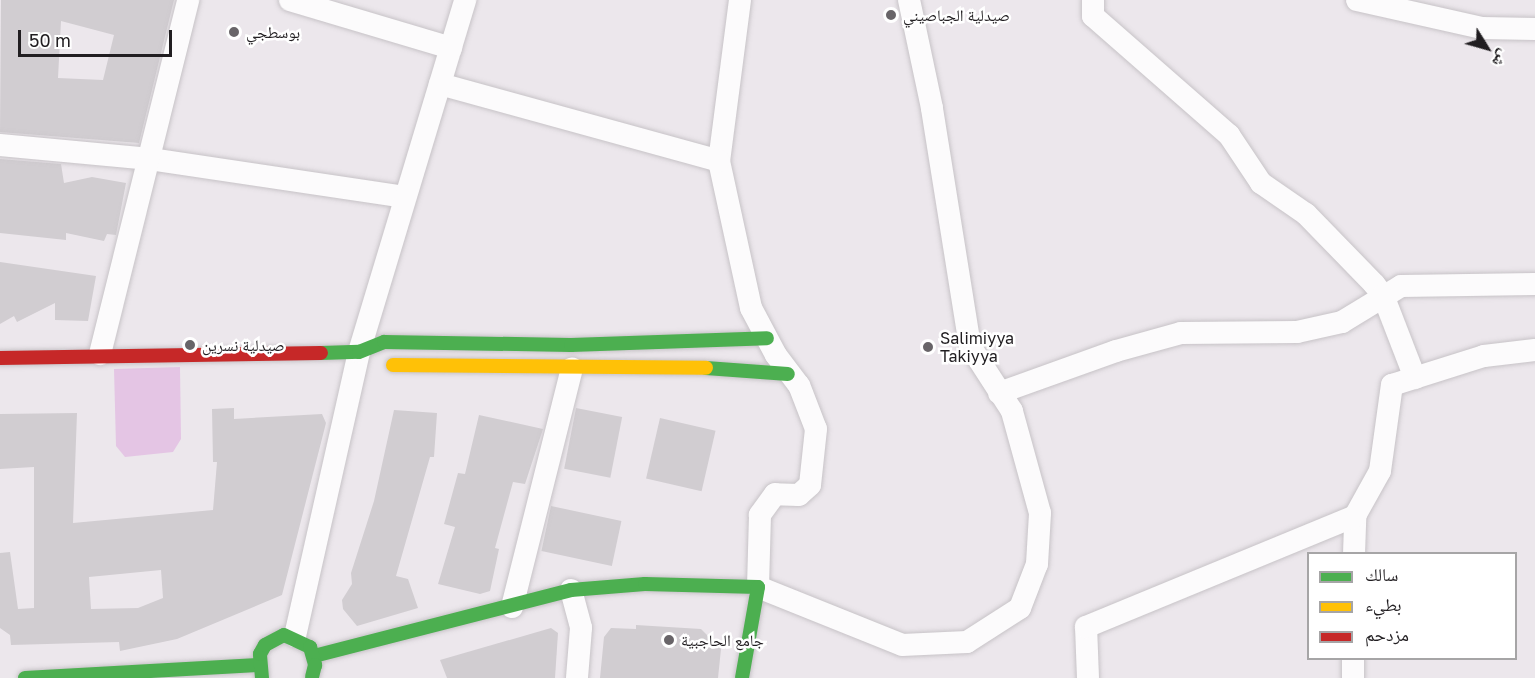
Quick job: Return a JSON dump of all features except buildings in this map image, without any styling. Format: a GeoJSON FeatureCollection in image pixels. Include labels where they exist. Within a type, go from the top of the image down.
{"type":"FeatureCollection","features":[{"type":"Feature","properties":{"kind":"street"},"geometry":{"type":"LineString","coordinates":[[100,354],[188,0]]}},
{"type":"Feature","properties":{"kind":"street"},"geometry":{"type":"LineString","coordinates":[[290,0],[451,48]]}},
{"type":"Feature","properties":{"kind":"street"},"geometry":{"type":"LineString","coordinates":[[295,636],[359,352],[465,0]]}},
{"type":"Feature","properties":{"kind":"street"},"geometry":{"type":"LineString","coordinates":[[740,0],[719,161],[743,279],[767,338],[788,374],[804,394],[816,429],[810,485],[799,495],[776,494],[760,515],[758,587],[742,678]]}},
{"type":"Feature","properties":{"kind":"street"},"geometry":{"type":"LineString","coordinates":[[314,656],[571,590],[645,584],[758,587],[902,645],[967,642],[1020,608],[1036,564],[1040,513],[1012,411],[970,346],[932,108],[909,0]]}},
{"type":"Feature","properties":{"kind":"street"},"geometry":{"type":"LineString","coordinates":[[1093,0],[1093,16],[1229,135],[1261,183],[1306,214],[1383,295],[1415,378]]}},
{"type":"Feature","properties":{"kind":"street"},"geometry":{"type":"LineString","coordinates":[[1357,0],[1482,28],[1535,29]]}},
{"type":"Feature","properties":{"kind":"street"},"geometry":{"type":"LineString","coordinates":[[440,84],[719,161]]}},
{"type":"Feature","properties":{"kind":"street"},"geometry":{"type":"LineString","coordinates":[[0,145],[150,159],[404,197]]}},
{"type":"Feature","properties":{"kind":"street"},"geometry":{"type":"LineString","coordinates":[[999,393],[1116,351],[1181,333],[1297,332],[1342,322],[1401,286],[1535,284]]}},
{"type":"Feature","properties":{"kind":"street"},"geometry":{"type":"LineString","coordinates":[[0,358],[100,354],[359,352],[384,342],[571,345],[767,338]]}},
{"type":"Feature","properties":{"kind":"street"},"geometry":{"type":"LineString","coordinates":[[691,339],[691,366]]}},
{"type":"Feature","properties":{"kind":"street"},"geometry":{"type":"LineString","coordinates":[[1354,552],[1355,516],[1380,471],[1392,385],[1484,356],[1535,350]]}},
{"type":"Feature","properties":{"kind":"street"},"geometry":{"type":"LineString","coordinates":[[359,352],[380,365],[572,368],[691,366],[788,374]]}},
{"type":"Feature","properties":{"kind":"street"},"geometry":{"type":"LineString","coordinates":[[512,607],[572,368]]}},
{"type":"Feature","properties":{"kind":"street"},"geometry":{"type":"LineString","coordinates":[[1088,678],[1086,627],[1355,516]]}},
{"type":"Feature","properties":{"kind":"street"},"geometry":{"type":"LineString","coordinates":[[571,590],[581,628],[577,678]]}},
{"type":"Feature","properties":{"kind":"street"},"geometry":{"type":"LineString","coordinates":[[25,678],[260,671],[265,645],[284,635],[295,636],[314,656],[312,678]]}},
{"type":"Feature","properties":{"kind":"street"},"geometry":{"type":"LineString","coordinates":[[1353,660],[1353,678]]}},
{"type":"Feature","properties":{"kind":"shaded area"},"geometry":{"type":"Polygon","coordinates":[[[180,367],[181,439],[173,452],[125,457],[116,446],[114,369],[180,367]]]}},
{"type":"Feature","properties":{"kind":"traffic: fast"},"geometry":{"type":"LineString","coordinates":[[321,353],[359,352],[384,342],[571,345],[767,338]]}},
{"type":"Feature","properties":{"kind":"traffic: fast"},"geometry":{"type":"LineString","coordinates":[[706,368],[788,374]]}},
{"type":"Feature","properties":{"kind":"traffic: fast"},"geometry":{"type":"LineString","coordinates":[[314,656],[571,590],[645,584],[758,587],[742,678]]}},
{"type":"Feature","properties":{"kind":"traffic: fast"},"geometry":{"type":"LineString","coordinates":[[262,678],[260,654],[265,645],[284,635],[310,647],[315,665],[312,677]]}},
{"type":"Feature","properties":{"kind":"traffic: fast"},"geometry":{"type":"LineString","coordinates":[[25,678],[258,665]]}},
{"type":"Feature","properties":{"kind":"traffic: slow"},"geometry":{"type":"LineString","coordinates":[[393,365],[706,368]]}},
{"type":"Feature","properties":{"kind":"traffic: jam"},"geometry":{"type":"LineString","coordinates":[[0,358],[321,353]]}},
{"type":"Feature","properties":{"kind":"place","name":"صيدلية الجباصيني"},"geometry":{"type":"Point","coordinates":[891,15]}},
{"type":"Feature","properties":{"kind":"place","name":"بوسطجي"},"geometry":{"type":"Point","coordinates":[234,32]}},
{"type":"Feature","properties":{"kind":"place","name":"صيدلية نسرين"},"geometry":{"type":"Point","coordinates":[190,345]}},
{"type":"Feature","properties":{"kind":"place","name":"Salimiyya Takiyya"},"geometry":{"type":"Point","coordinates":[928,347]}},
{"type":"Feature","properties":{"kind":"place","name":"جامع الحاجبية"},"geometry":{"type":"Point","coordinates":[669,640]}}]}
